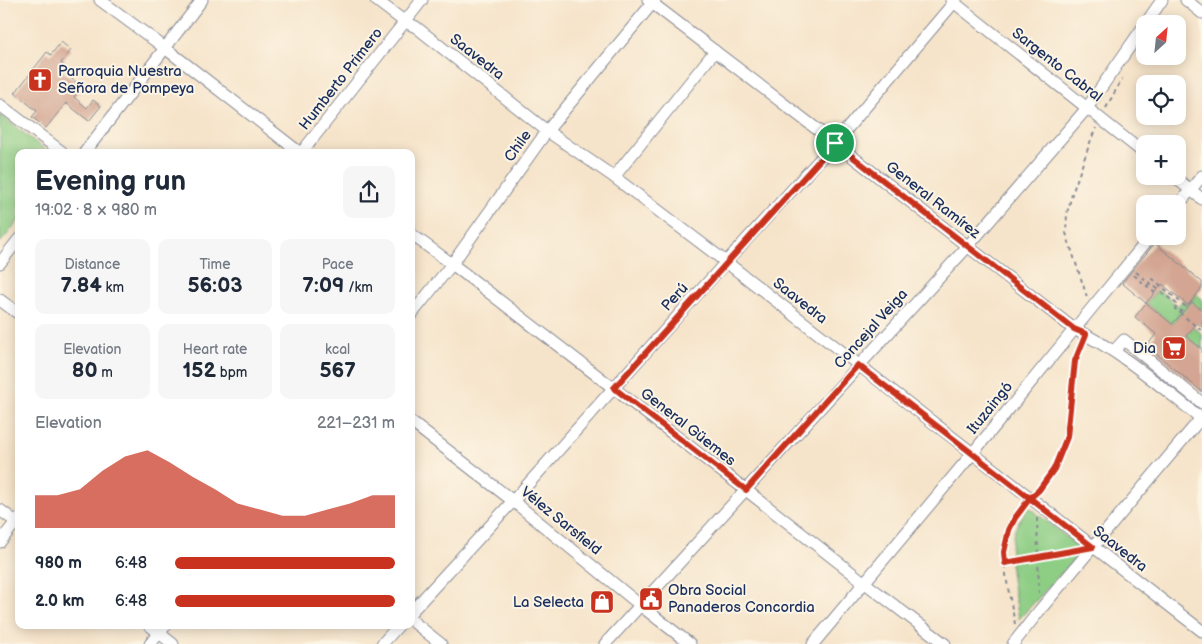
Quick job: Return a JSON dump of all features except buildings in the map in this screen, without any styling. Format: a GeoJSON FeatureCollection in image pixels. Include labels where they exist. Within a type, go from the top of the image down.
{"type":"FeatureCollection","features":[{"type":"Feature","properties":{"kind":"street"},"geometry":{"type":"LineString","coordinates":[[100,0],[297,149]]}},
{"type":"Feature","properties":{"kind":"street"},"geometry":{"type":"LineString","coordinates":[[87,149],[202,0]]}},
{"type":"Feature","properties":{"kind":"street","name":"Saavedra"},"geometry":{"type":"LineString","coordinates":[[376,0],[405,22],[416,27],[547,131],[614,177],[726,262],[1202,631]]}},
{"type":"Feature","properties":{"kind":"street","name":"Humberto Primero"},"geometry":{"type":"LineString","coordinates":[[303,149],[422,0]]}},
{"type":"Feature","properties":{"kind":"street","name":"Concejal Veiga"},"geometry":{"type":"LineString","coordinates":[[605,644],[968,246],[1086,108],[1162,0]]}},
{"type":"Feature","properties":{"kind":"street"},"geometry":{"type":"LineString","coordinates":[[1186,0],[1202,13]]}},
{"type":"Feature","properties":{"kind":"street","name":"General Ramírez"},"geometry":{"type":"LineString","coordinates":[[652,1],[1074,329],[1114,351],[1202,418]]}},
{"type":"Feature","properties":{"kind":"street","name":"Chile"},"geometry":{"type":"LineString","coordinates":[[415,310],[452,264],[547,131],[652,1]]}},
{"type":"Feature","properties":{"kind":"street","name":"Sargento Cabral"},"geometry":{"type":"LineString","coordinates":[[954,1],[1136,147]]}},
{"type":"Feature","properties":{"kind":"street","name":"Perú"},"geometry":{"type":"LineString","coordinates":[[415,608],[835,143],[954,1]]}},
{"type":"Feature","properties":{"kind":"street"},"geometry":{"type":"LineString","coordinates":[[614,177],[714,51]]}},
{"type":"Feature","properties":{"kind":"street"},"geometry":{"type":"LineString","coordinates":[[0,105],[58,149]]}},
{"type":"Feature","properties":{"kind":"street"},"geometry":{"type":"LineString","coordinates":[[1186,195],[1202,176]]}},
{"type":"Feature","properties":{"kind":"street"},"geometry":{"type":"LineString","coordinates":[[1184,185],[1202,199]]}},
{"type":"Feature","properties":{"kind":"street","name":"General Güemes"},"geometry":{"type":"LineString","coordinates":[[415,237],[945,644]]}},
{"type":"Feature","properties":{"kind":"street"},"geometry":{"type":"LineString","coordinates":[[0,263],[15,244]]}},
{"type":"Feature","properties":{"kind":"street","name":"Ituzaingó"},"geometry":{"type":"LineString","coordinates":[[813,644],[1091,308],[1129,268],[1145,245]]}},
{"type":"Feature","properties":{"kind":"street"},"geometry":{"type":"LineString","coordinates":[[0,300],[15,311]]}},
{"type":"Feature","properties":{"kind":"street"},"geometry":{"type":"LineString","coordinates":[[1114,351],[1124,340],[1202,403]]}},
{"type":"Feature","properties":{"kind":"street"},"geometry":{"type":"LineString","coordinates":[[1015,641],[1202,418]]}},
{"type":"Feature","properties":{"kind":"street","name":"Vélez Sarsfield"},"geometry":{"type":"LineString","coordinates":[[415,425],[513,501],[690,644]]}},
{"type":"Feature","properties":{"kind":"street"},"geometry":{"type":"LineString","coordinates":[[0,510],[15,520]]}},
{"type":"Feature","properties":{"kind":"street"},"geometry":{"type":"LineString","coordinates":[[0,542],[15,525]]}},
{"type":"Feature","properties":{"kind":"street"},"geometry":{"type":"LineString","coordinates":[[415,623],[441,644]]}},
{"type":"Feature","properties":{"kind":"street"},"geometry":{"type":"LineString","coordinates":[[150,644],[162,629],[173,644]]}},
{"type":"Feature","properties":{"kind":"street"},"geometry":{"type":"LineString","coordinates":[[382,644],[395,629]]}},
{"type":"Feature","properties":{"kind":"path"},"geometry":{"type":"LineString","coordinates":[[1091,308],[1066,233],[1067,213],[1092,138],[1123,77]]}},
{"type":"Feature","properties":{"kind":"path"},"geometry":{"type":"LineString","coordinates":[[1129,268],[1155,293]]}},
{"type":"Feature","properties":{"kind":"path"},"geometry":{"type":"LineString","coordinates":[[1129,268],[1178,305],[1175,309],[1202,331]]}},
{"type":"Feature","properties":{"kind":"path"},"geometry":{"type":"LineString","coordinates":[[1147,286],[1153,279],[1185,306],[1180,312]]}},
{"type":"Feature","properties":{"kind":"path"},"geometry":{"type":"LineString","coordinates":[[1015,641],[1004,552],[1009,530],[1015,518],[1033,500],[1054,469],[1067,437],[1075,361],[1086,334]]}},
{"type":"Feature","properties":{"kind":"path"},"geometry":{"type":"LineString","coordinates":[[1033,500],[1038,557],[1039,611]]}},
{"type":"Feature","properties":{"kind":"path"},"geometry":{"type":"LineString","coordinates":[[1005,563],[1075,551]]}},
{"type":"Feature","properties":{"kind":"green space"},"geometry":{"type":"Polygon","coordinates":[[[0,115],[44,149],[15,149],[15,225],[0,243],[0,115]]]}},
{"type":"Feature","properties":{"kind":"green space"},"geometry":{"type":"Polygon","coordinates":[[[1158,290],[1178,306],[1182,301],[1188,305],[1197,294],[1202,299],[1202,310],[1198,307],[1190,317],[1182,312],[1172,324],[1146,303],[1158,290]]]}},
{"type":"Feature","properties":{"kind":"green space"},"geometry":{"type":"Polygon","coordinates":[[[1194,327],[1202,334],[1202,349],[1186,336],[1194,327]]]}},
{"type":"Feature","properties":{"kind":"green space"},"geometry":{"type":"Polygon","coordinates":[[[1029,507],[1083,550],[1019,619],[1011,570],[1011,546],[1018,523],[1029,507]]]}},
{"type":"Feature","properties":{"kind":"place","name":"Parroquia Nuestra Señora de Pompeya"},"geometry":{"type":"Point","coordinates":[40,80]}},
{"type":"Feature","properties":{"kind":"place","name":"Dia"},"geometry":{"type":"Point","coordinates":[1174,348]}},
{"type":"Feature","properties":{"kind":"place","name":"Obra Social Panaderos Concordia"},"geometry":{"type":"Point","coordinates":[651,599]}},
{"type":"Feature","properties":{"kind":"place","name":"La Selecta"},"geometry":{"type":"Point","coordinates":[602,602]}},
{"type":"Feature","properties":{"kind":"route"},"geometry":{"type":"LineString","coordinates":[[835,143],[614,388],[746,490],[858,365],[972,454],[1030,498],[1093,547],[1005,563],[1004,552],[1009,530],[1015,518],[1030,498],[1039,490],[1054,469],[1067,437],[1075,361],[1086,334],[1074,329],[835,143]]}}]}
